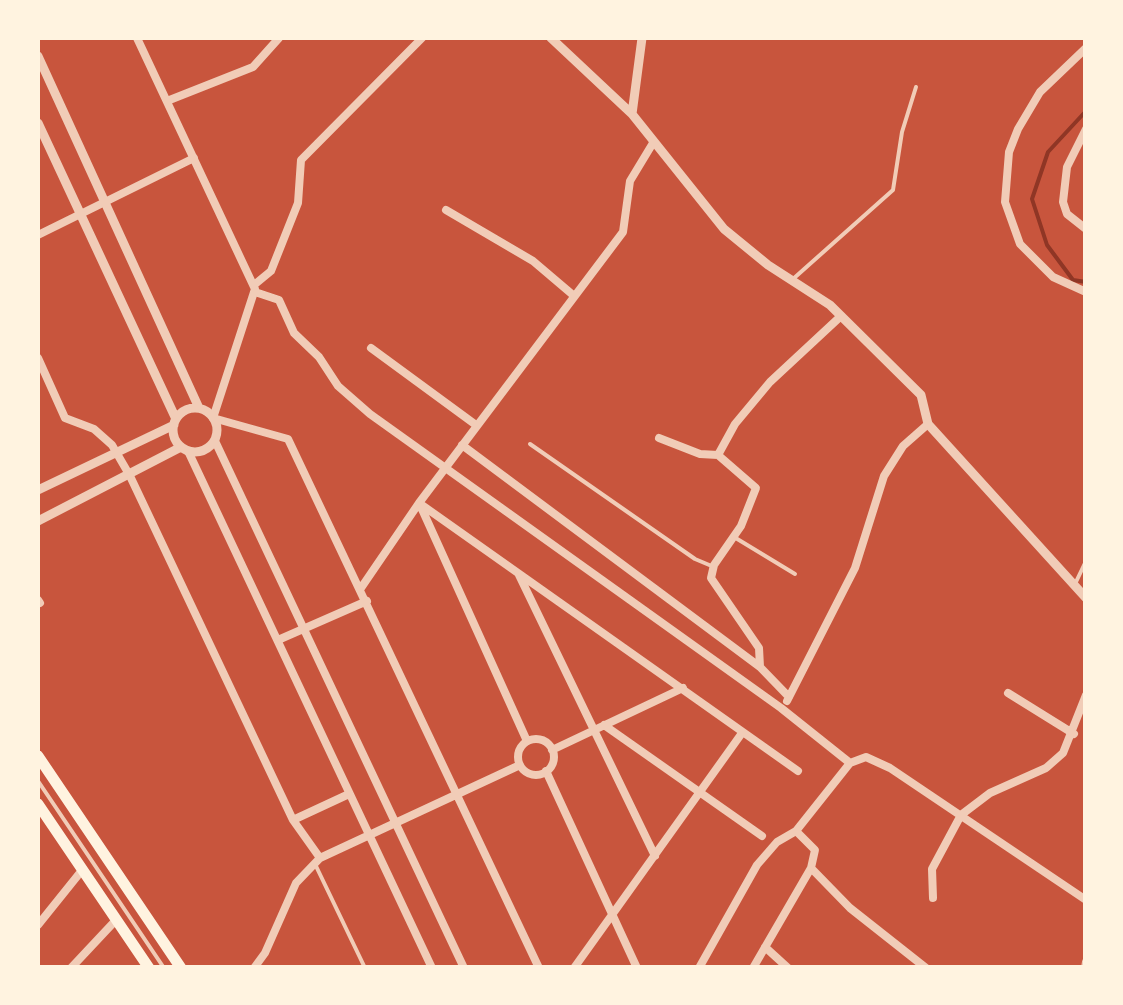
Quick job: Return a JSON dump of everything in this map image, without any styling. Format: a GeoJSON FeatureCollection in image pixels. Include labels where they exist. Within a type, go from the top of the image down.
{"type":"FeatureCollection","features":[{"type":"Feature","properties":{"kind":"main road"},"geometry":{"type":"LineString","coordinates":[[38,756],[180,968]]}},
{"type":"Feature","properties":{"kind":"main road"},"geometry":{"type":"LineString","coordinates":[[38,804],[149,968]]}},
{"type":"Feature","properties":{"kind":"street"},"geometry":{"type":"LineString","coordinates":[[137,38],[254,289],[279,300],[294,333],[319,357],[338,386],[444,469],[781,708],[850,763]]}},
{"type":"Feature","properties":{"kind":"street"},"geometry":{"type":"LineString","coordinates":[[167,101],[252,67],[279,38]]}},
{"type":"Feature","properties":{"kind":"street"},"geometry":{"type":"LineString","coordinates":[[422,38],[301,160],[298,203],[271,271],[254,289],[213,418],[215,440],[464,968]]}},
{"type":"Feature","properties":{"kind":"street"},"geometry":{"type":"LineString","coordinates":[[551,38],[632,114],[724,229],[841,316],[922,394],[928,424],[1086,598]]}},
{"type":"Feature","properties":{"kind":"street"},"geometry":{"type":"LineString","coordinates":[[632,114],[642,38]]}},
{"type":"Feature","properties":{"kind":"street"},"geometry":{"type":"LineString","coordinates":[[1086,48],[1066,62],[1031,105],[1009,152],[1005,184],[1009,223],[1020,244],[1053,278],[1086,292]]}},
{"type":"Feature","properties":{"kind":"street"},"geometry":{"type":"LineString","coordinates":[[38,56],[199,408],[213,418],[288,440],[538,968]]}},
{"type":"Feature","properties":{"kind":"street"},"geometry":{"type":"LineString","coordinates":[[38,123],[184,449],[432,968]]}},
{"type":"Feature","properties":{"kind":"street"},"geometry":{"type":"LineString","coordinates":[[1086,129],[1063,183],[1066,214],[1086,230]]}},
{"type":"Feature","properties":{"kind":"street"},"geometry":{"type":"LineString","coordinates":[[361,588],[476,425],[622,232],[630,180],[653,142]]}},
{"type":"Feature","properties":{"kind":"street"},"geometry":{"type":"LineString","coordinates":[[38,235],[194,158]]}},
{"type":"Feature","properties":{"kind":"street"},"geometry":{"type":"LineString","coordinates":[[446,210],[533,260],[573,295]]}},
{"type":"Feature","properties":{"kind":"street"},"geometry":{"type":"LineString","coordinates":[[718,455],[735,424],[770,382],[841,316]]}},
{"type":"Feature","properties":{"kind":"street"},"geometry":{"type":"LineString","coordinates":[[371,348],[476,425]]}},
{"type":"Feature","properties":{"kind":"street"},"geometry":{"type":"LineString","coordinates":[[38,358],[65,418],[94,429],[116,452],[130,476],[293,820],[317,861]]}},
{"type":"Feature","properties":{"kind":"street"},"geometry":{"type":"LineString","coordinates":[[38,490],[175,422],[188,410],[199,408]]}},
{"type":"Feature","properties":{"kind":"street"},"geometry":{"type":"LineString","coordinates":[[781,708],[856,568],[884,476],[903,446],[928,424]]}},
{"type":"Feature","properties":{"kind":"street"},"geometry":{"type":"LineString","coordinates":[[659,438],[700,454],[718,455],[756,488],[710,578],[759,648],[760,667]]}},
{"type":"Feature","properties":{"kind":"street"},"geometry":{"type":"LineString","coordinates":[[38,521],[184,449],[203,451],[215,440]]}},
{"type":"Feature","properties":{"kind":"street"},"geometry":{"type":"LineString","coordinates":[[462,445],[760,667],[789,697]]}},
{"type":"Feature","properties":{"kind":"street"},"geometry":{"type":"LineString","coordinates":[[419,503],[798,771]]}},
{"type":"Feature","properties":{"kind":"street"},"geometry":{"type":"LineString","coordinates":[[419,503],[527,741]]}},
{"type":"Feature","properties":{"kind":"street"},"geometry":{"type":"LineString","coordinates":[[516,571],[600,727],[655,856]]}},
{"type":"Feature","properties":{"kind":"street"},"geometry":{"type":"LineString","coordinates":[[278,640],[367,601]]}},
{"type":"Feature","properties":{"kind":"street"},"geometry":{"type":"LineString","coordinates":[[552,750],[684,688]]}},
{"type":"Feature","properties":{"kind":"street"},"geometry":{"type":"LineString","coordinates":[[1008,693],[1074,734]]}},
{"type":"Feature","properties":{"kind":"street"},"geometry":{"type":"LineString","coordinates":[[934,898],[932,869],[961,815],[990,793],[1046,768],[1074,734],[1086,695]]}},
{"type":"Feature","properties":{"kind":"street"},"geometry":{"type":"LineString","coordinates":[[600,727],[762,836]]}},
{"type":"Feature","properties":{"kind":"street"},"geometry":{"type":"LineString","coordinates":[[574,968],[742,733]]}},
{"type":"Feature","properties":{"kind":"street"},"geometry":{"type":"LineString","coordinates":[[544,740],[552,750],[554,759],[546,771],[531,774],[520,765],[518,753],[527,741],[544,740]]}},
{"type":"Feature","properties":{"kind":"street"},"geometry":{"type":"LineString","coordinates":[[699,968],[757,866],[777,842],[796,832],[850,763],[866,758],[890,768],[1086,900]]}},
{"type":"Feature","properties":{"kind":"street"},"geometry":{"type":"LineString","coordinates":[[254,968],[265,953],[296,883],[317,861],[520,765]]}},
{"type":"Feature","properties":{"kind":"street"},"geometry":{"type":"LineString","coordinates":[[546,771],[637,968]]}},
{"type":"Feature","properties":{"kind":"street"},"geometry":{"type":"LineString","coordinates":[[293,820],[348,794]]}},
{"type":"Feature","properties":{"kind":"street"},"geometry":{"type":"LineString","coordinates":[[753,968],[810,868],[814,850],[796,832]]}},
{"type":"Feature","properties":{"kind":"street"},"geometry":{"type":"LineString","coordinates":[[810,868],[850,908],[926,968]]}},
{"type":"Feature","properties":{"kind":"street"},"geometry":{"type":"LineString","coordinates":[[38,925],[83,869]]}},
{"type":"Feature","properties":{"kind":"street"},"geometry":{"type":"LineString","coordinates":[[71,968],[116,920]]}},
{"type":"Feature","properties":{"kind":"street"},"geometry":{"type":"LineString","coordinates":[[766,947],[788,968]]}},
{"type":"Feature","properties":{"kind":"lane"},"geometry":{"type":"LineString","coordinates":[[792,280],[893,190],[902,132],[916,87]]}},
{"type":"Feature","properties":{"kind":"lane"},"geometry":{"type":"LineString","coordinates":[[530,444],[695,559],[714,567]]}},
{"type":"Feature","properties":{"kind":"lane"},"geometry":{"type":"LineString","coordinates":[[734,536],[795,574]]}},
{"type":"Feature","properties":{"kind":"lane"},"geometry":{"type":"LineString","coordinates":[[1074,586],[1086,561]]}},
{"type":"Feature","properties":{"kind":"lane"},"geometry":{"type":"LineString","coordinates":[[38,780],[164,968]]}},
{"type":"Feature","properties":{"kind":"lane"},"geometry":{"type":"LineString","coordinates":[[317,861],[365,968]]}},
{"type":"Feature","properties":{"kind":"waterway"},"geometry":{"type":"LineString","coordinates":[[1086,111],[1048,152],[1032,199],[1047,245],[1073,280],[1086,282]]}}]}
